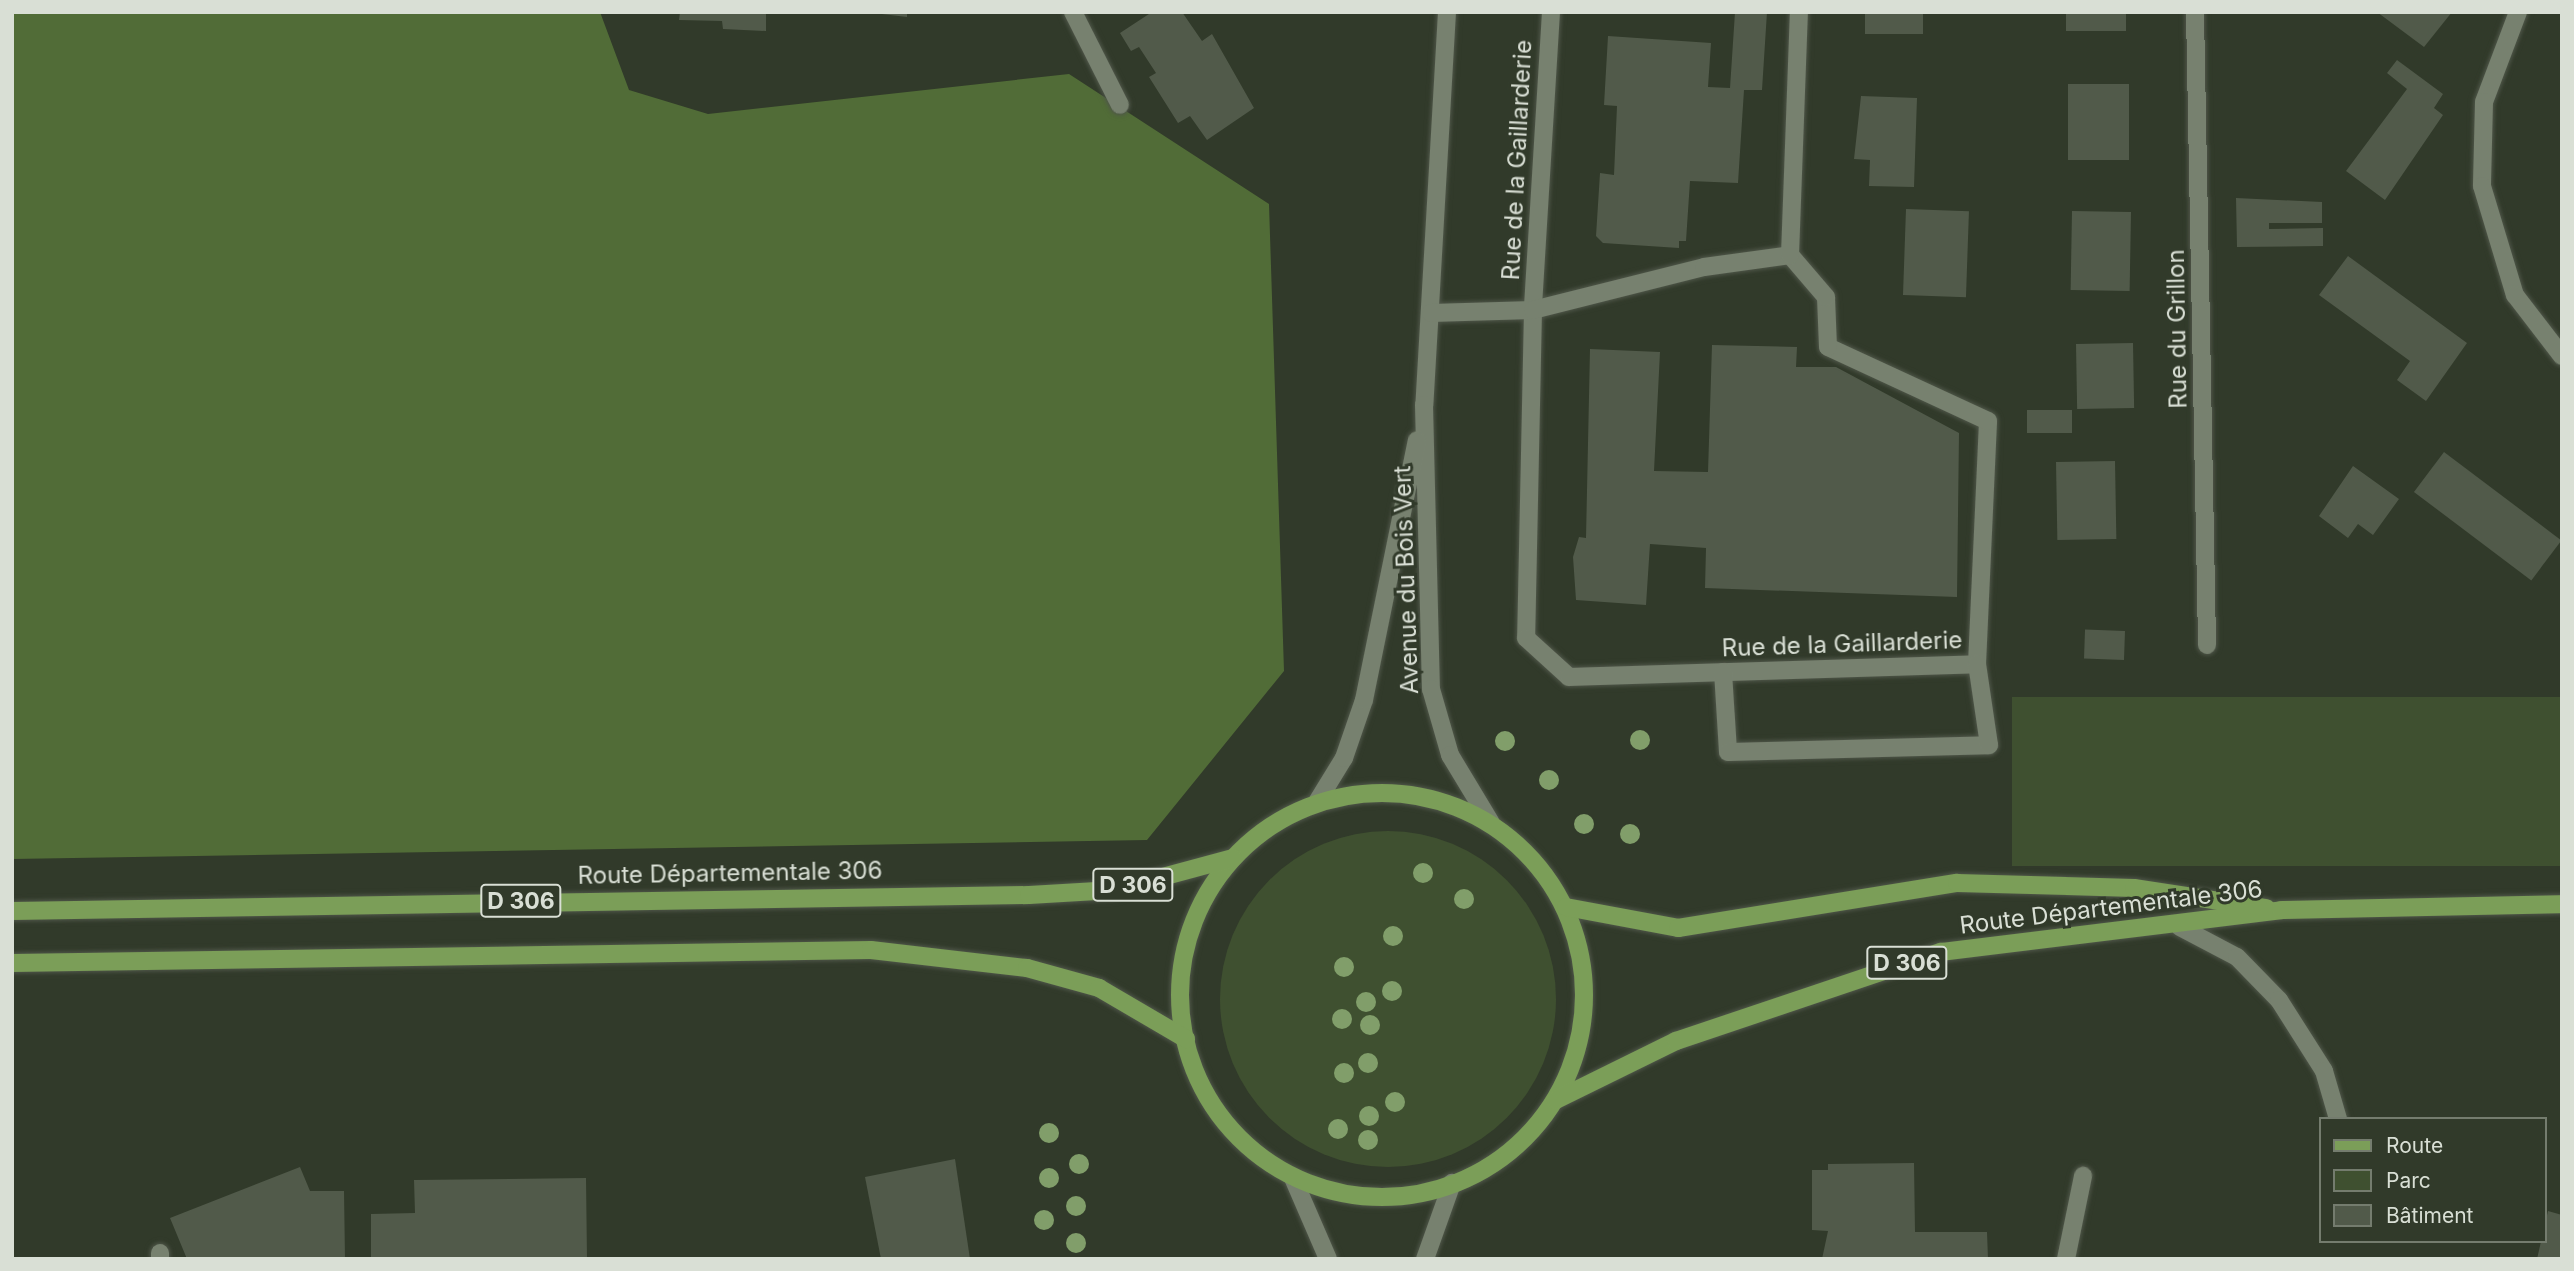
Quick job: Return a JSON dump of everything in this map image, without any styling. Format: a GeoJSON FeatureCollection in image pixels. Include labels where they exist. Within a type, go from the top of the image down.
{"type":"FeatureCollection","features":[{"type":"Feature","properties":{"kind":"main road"},"geometry":{"type":"LineString","coordinates":[[1390,792],[1443,801],[1491,823],[1534,860],[1566,907],[1584,971],[1580,1038],[1556,1100],[1528,1136],[1452,1184],[1390,1198],[1334,1192],[1293,1178],[1241,1142],[1210,1103],[1186,1040],[1179,1002],[1185,947],[1205,896],[1233,858],[1277,822],[1317,802],[1390,792]]}},
{"type":"Feature","properties":{"kind":"main road","name":"Route Départementale 306"},"geometry":{"type":"LineString","coordinates":[[12,911],[1029,895],[1114,890],[1233,858]]}},
{"type":"Feature","properties":{"kind":"main road","name":"Route Départementale 306"},"geometry":{"type":"LineString","coordinates":[[1566,907],[1678,928],[1957,883],[2134,888],[2281,911]]}},
{"type":"Feature","properties":{"kind":"main road","name":"Route Départementale 306"},"geometry":{"type":"LineString","coordinates":[[1556,1100],[1676,1041],[1941,952],[2180,927],[2281,911],[2562,904]]}},
{"type":"Feature","properties":{"kind":"main road","name":"D 306"},"geometry":{"type":"LineString","coordinates":[[12,963],[871,950],[1027,968],[1099,988],[1186,1040]]}},
{"type":"Feature","properties":{"kind":"street"},"geometry":{"type":"LineString","coordinates":[[1073,12],[1120,106]]}},
{"type":"Feature","properties":{"kind":"street","name":"Avenue du Bois Vert"},"geometry":{"type":"LineString","coordinates":[[1447,12],[1424,405],[1431,689],[1450,755],[1491,823]]}},
{"type":"Feature","properties":{"kind":"street","name":"Rue de la Gaillarderie"},"geometry":{"type":"LineString","coordinates":[[1431,313],[1533,310],[1704,267],[1790,255],[1826,297],[1828,347],[1988,421],[1977,664],[1569,677],[1526,638],[1533,310],[1551,12]]}},
{"type":"Feature","properties":{"kind":"street"},"geometry":{"type":"LineString","coordinates":[[1790,255],[1799,12]]}},
{"type":"Feature","properties":{"kind":"street","name":"Rue du Grillon"},"geometry":{"type":"LineString","coordinates":[[2195,12],[2207,645]]}},
{"type":"Feature","properties":{"kind":"street"},"geometry":{"type":"LineString","coordinates":[[2518,12],[2484,102],[2482,186],[2515,295],[2562,356]]}},
{"type":"Feature","properties":{"kind":"street","name":"Avenue du Bois Vert"},"geometry":{"type":"LineString","coordinates":[[1317,802],[1344,758],[1364,700],[1424,405]]}},
{"type":"Feature","properties":{"kind":"street"},"geometry":{"type":"LineString","coordinates":[[1724,672],[1728,752],[1989,745],[1977,664]]}},
{"type":"Feature","properties":{"kind":"street"},"geometry":{"type":"LineString","coordinates":[[2180,927],[2237,957],[2279,1000],[2324,1071],[2337,1117]]}},
{"type":"Feature","properties":{"kind":"street"},"geometry":{"type":"LineString","coordinates":[[2066,1259],[2083,1176]]}},
{"type":"Feature","properties":{"kind":"street"},"geometry":{"type":"LineString","coordinates":[[1293,1178],[1328,1259]]}},
{"type":"Feature","properties":{"kind":"street"},"geometry":{"type":"LineString","coordinates":[[1425,1259],[1452,1184]]}},
{"type":"Feature","properties":{"kind":"green space"},"geometry":{"type":"Polygon","coordinates":[[[12,12],[600,12],[629,90],[708,114],[1069,74],[1269,204],[1284,671],[1147,840],[12,859],[12,12]]]}},
{"type":"Feature","properties":{"kind":"green space"},"geometry":{"type":"Polygon","coordinates":[[[2012,697],[2562,697],[2562,866],[2012,866],[2012,697]]]}},
{"type":"Feature","properties":{"kind":"green space"},"geometry":{"type":"Polygon","coordinates":[[[1388,831],[1421,835],[1452,844],[1481,860],[1507,880],[1527,906],[1543,935],[1552,966],[1556,999],[1552,1032],[1543,1063],[1527,1092],[1507,1118],[1481,1138],[1452,1154],[1421,1163],[1388,1167],[1355,1163],[1324,1154],[1295,1138],[1269,1118],[1249,1092],[1233,1063],[1224,1032],[1220,999],[1224,966],[1233,935],[1249,906],[1269,880],[1295,860],[1324,844],[1355,835],[1388,831]]]}},
{"type":"Feature","properties":{"kind":"building"},"geometry":{"type":"Polygon","coordinates":[[[680,12],[766,12],[766,31],[723,29],[722,21],[679,20],[680,12]]]}},
{"type":"Feature","properties":{"kind":"building"},"geometry":{"type":"Polygon","coordinates":[[[865,12],[907,12],[907,17],[865,12]]]}},
{"type":"Feature","properties":{"kind":"building"},"geometry":{"type":"Polygon","coordinates":[[[1152,12],[1182,12],[1202,41],[1212,34],[1254,108],[1207,140],[1190,116],[1178,123],[1149,77],[1156,73],[1139,47],[1131,51],[1120,33],[1152,12]]]}},
{"type":"Feature","properties":{"kind":"building"},"geometry":{"type":"Polygon","coordinates":[[[1735,12],[1767,12],[1762,90],[1744,90],[1738,183],[1690,181],[1686,241],[1679,241],[1679,248],[1603,243],[1596,236],[1600,173],[1614,175],[1617,106],[1604,105],[1608,36],[1711,43],[1708,87],[1730,88],[1735,12]]]}},
{"type":"Feature","properties":{"kind":"building"},"geometry":{"type":"Polygon","coordinates":[[[1865,12],[1923,12],[1923,34],[1865,34],[1865,12]]]}},
{"type":"Feature","properties":{"kind":"building"},"geometry":{"type":"Polygon","coordinates":[[[2066,12],[2126,12],[2126,31],[2066,31],[2066,12]]]}},
{"type":"Feature","properties":{"kind":"building"},"geometry":{"type":"Polygon","coordinates":[[[2377,12],[2452,12],[2424,47],[2377,12]]]}},
{"type":"Feature","properties":{"kind":"building"},"geometry":{"type":"Polygon","coordinates":[[[2397,60],[2443,94],[2434,108],[2443,115],[2385,200],[2346,171],[2407,89],[2387,73],[2397,60]]]}},
{"type":"Feature","properties":{"kind":"building"},"geometry":{"type":"Polygon","coordinates":[[[2068,84],[2129,84],[2129,160],[2068,160],[2068,84]]]}},
{"type":"Feature","properties":{"kind":"building"},"geometry":{"type":"Polygon","coordinates":[[[1861,96],[1917,98],[1914,187],[1869,186],[1870,160],[1854,159],[1861,96]]]}},
{"type":"Feature","properties":{"kind":"building"},"geometry":{"type":"Polygon","coordinates":[[[2236,198],[2322,202],[2322,223],[2269,223],[2269,229],[2323,228],[2323,246],[2237,247],[2236,198]]]}},
{"type":"Feature","properties":{"kind":"building"},"geometry":{"type":"Polygon","coordinates":[[[1906,209],[1969,211],[1966,297],[1903,295],[1906,209]]]}},
{"type":"Feature","properties":{"kind":"building"},"geometry":{"type":"Polygon","coordinates":[[[2072,211],[2131,212],[2130,291],[2071,290],[2072,211]]]}},
{"type":"Feature","properties":{"kind":"building"},"geometry":{"type":"Polygon","coordinates":[[[2348,256],[2467,343],[2426,401],[2397,380],[2410,361],[2319,295],[2348,256]]]}},
{"type":"Feature","properties":{"kind":"building"},"geometry":{"type":"Polygon","coordinates":[[[2133,343],[2134,408],[2077,409],[2076,344],[2133,343]]]}},
{"type":"Feature","properties":{"kind":"building"},"geometry":{"type":"Polygon","coordinates":[[[1712,345],[1797,347],[1796,367],[1836,367],[1959,433],[1957,597],[1705,588],[1706,548],[1650,544],[1646,605],[1576,600],[1573,557],[1579,537],[1586,538],[1590,349],[1660,352],[1654,471],[1708,472],[1712,345]]]}},
{"type":"Feature","properties":{"kind":"building"},"geometry":{"type":"Polygon","coordinates":[[[2027,410],[2072,410],[2072,433],[2027,433],[2027,410]]]}},
{"type":"Feature","properties":{"kind":"building"},"geometry":{"type":"Polygon","coordinates":[[[2444,452],[2561,540],[2531,580],[2414,492],[2444,452]]]}},
{"type":"Feature","properties":{"kind":"building"},"geometry":{"type":"Polygon","coordinates":[[[2115,461],[2116,539],[2057,540],[2056,462],[2115,461]]]}},
{"type":"Feature","properties":{"kind":"building"},"geometry":{"type":"Polygon","coordinates":[[[2353,466],[2399,499],[2373,535],[2358,524],[2348,538],[2319,516],[2353,466]]]}},
{"type":"Feature","properties":{"kind":"building"},"geometry":{"type":"Polygon","coordinates":[[[2085,630],[2125,631],[2124,660],[2084,659],[2085,630]]]}},
{"type":"Feature","properties":{"kind":"building"},"geometry":{"type":"Polygon","coordinates":[[[955,1159],[970,1259],[881,1259],[865,1177],[955,1159]]]}},
{"type":"Feature","properties":{"kind":"building"},"geometry":{"type":"Polygon","coordinates":[[[1914,1163],[1915,1232],[1987,1232],[1988,1259],[1822,1259],[1828,1231],[1812,1230],[1812,1170],[1828,1170],[1828,1164],[1914,1163]]]}},
{"type":"Feature","properties":{"kind":"building"},"geometry":{"type":"Polygon","coordinates":[[[300,1167],[310,1191],[344,1191],[345,1259],[187,1259],[170,1218],[300,1167]]]}},
{"type":"Feature","properties":{"kind":"building"},"geometry":{"type":"Polygon","coordinates":[[[586,1178],[587,1259],[371,1259],[371,1214],[415,1213],[414,1180],[586,1178]]]}},
{"type":"Feature","properties":{"kind":"building"},"geometry":{"type":"Polygon","coordinates":[[[2548,1211],[2562,1215],[2562,1259],[2537,1259],[2541,1243],[2546,1243],[2548,1211]]]}}]}
